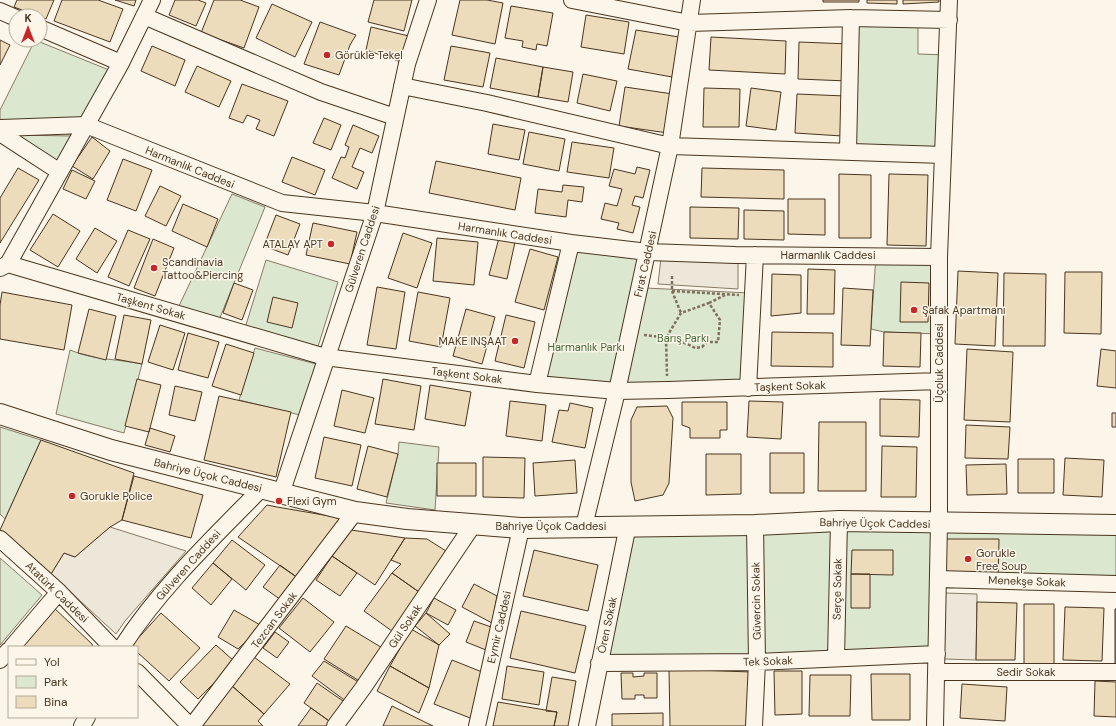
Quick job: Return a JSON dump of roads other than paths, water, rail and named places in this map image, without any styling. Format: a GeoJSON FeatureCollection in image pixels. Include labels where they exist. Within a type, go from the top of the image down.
{"type":"FeatureCollection","features":[{"type":"Feature","properties":{"kind":"main road","name":"Bahriye Üçok Caddesi"},"geometry":{"type":"LineString","coordinates":[[0,414],[111,450],[260,489],[356,512],[472,525],[521,528],[628,525],[755,525],[839,521],[1116,524]]}},
{"type":"Feature","properties":{"kind":"street"},"geometry":{"type":"LineString","coordinates":[[4,266],[60,172],[121,63],[152,0]]}},
{"type":"Feature","properties":{"kind":"street","name":"Gülveren Caddesi"},"geometry":{"type":"LineString","coordinates":[[281,494],[325,357],[375,213],[402,86],[428,0]]}},
{"type":"Feature","properties":{"kind":"street"},"geometry":{"type":"LineString","coordinates":[[572,0],[689,23],[851,18],[949,20]]}},
{"type":"Feature","properties":{"kind":"street","name":"Fırat Caddesi"},"geometry":{"type":"LineString","coordinates":[[584,526],[617,390],[670,146],[692,0]]}},
{"type":"Feature","properties":{"kind":"street","name":"Üçoluk Caddesi"},"geometry":{"type":"LineString","coordinates":[[935,726],[939,523],[939,257],[949,0]]}},
{"type":"Feature","properties":{"kind":"street"},"geometry":{"type":"LineString","coordinates":[[144,16],[321,92],[395,117]]}},
{"type":"Feature","properties":{"kind":"street"},"geometry":{"type":"LineString","coordinates":[[848,152],[851,18]]}},
{"type":"Feature","properties":{"kind":"street"},"geometry":{"type":"LineString","coordinates":[[48,31],[121,63]]}},
{"type":"Feature","properties":{"kind":"street"},"geometry":{"type":"LineString","coordinates":[[402,86],[487,103],[670,146],[943,154]]}},
{"type":"Feature","properties":{"kind":"street"},"geometry":{"type":"LineString","coordinates":[[0,128],[86,125]]}},
{"type":"Feature","properties":{"kind":"street","name":"Harmanlık Caddesi"},"geometry":{"type":"LineString","coordinates":[[86,125],[282,203],[375,213],[571,243],[648,252],[939,257]]}},
{"type":"Feature","properties":{"kind":"street"},"geometry":{"type":"LineString","coordinates":[[0,133],[60,172]]}},
{"type":"Feature","properties":{"kind":"street"},"geometry":{"type":"LineString","coordinates":[[537,384],[571,243]]}},
{"type":"Feature","properties":{"kind":"street"},"geometry":{"type":"LineString","coordinates":[[748,388],[755,255]]}},
{"type":"Feature","properties":{"kind":"street","name":"Taşkent Sokak"},"geometry":{"type":"LineString","coordinates":[[4,266],[325,357],[537,384],[617,390],[668,390],[939,381]]}},
{"type":"Feature","properties":{"kind":"street","name":"Gülveren Caddesi"},"geometry":{"type":"LineString","coordinates":[[123,646],[134,628],[182,570],[260,489]]}},
{"type":"Feature","properties":{"kind":"street","name":"Tezcan Sokak"},"geometry":{"type":"LineString","coordinates":[[191,726],[356,512]]}},
{"type":"Feature","properties":{"kind":"street","name":"Serçe Sokak"},"geometry":{"type":"LineString","coordinates":[[836,658],[839,521]]}},
{"type":"Feature","properties":{"kind":"street","name":"Gül Sokak"},"geometry":{"type":"LineString","coordinates":[[342,723],[363,688],[472,525]]}},
{"type":"Feature","properties":{"kind":"street","name":"Ören Sokak"},"geometry":{"type":"LineString","coordinates":[[587,726],[628,525]]}},
{"type":"Feature","properties":{"kind":"street","name":"Güvercin Sokak"},"geometry":{"type":"LineString","coordinates":[[754,726],[757,662],[755,525]]}},
{"type":"Feature","properties":{"kind":"street","name":"Eymir Caddesi"},"geometry":{"type":"LineString","coordinates":[[477,726],[521,528]]}},
{"type":"Feature","properties":{"kind":"street","name":"Atatürk Caddesi"},"geometry":{"type":"LineString","coordinates":[[0,540],[59,592],[111,646]]}},
{"type":"Feature","properties":{"kind":"street","name":"Menekşe Sokak"},"geometry":{"type":"LineString","coordinates":[[938,579],[1116,584]]}},
{"type":"Feature","properties":{"kind":"street"},"geometry":{"type":"LineString","coordinates":[[13,646],[59,592]]}},
{"type":"Feature","properties":{"kind":"street"},"geometry":{"type":"LineString","coordinates":[[0,660],[8,651]]}},
{"type":"Feature","properties":{"kind":"street","name":"Tek Sokak"},"geometry":{"type":"LineString","coordinates":[[599,663],[757,662],[937,654]]}},
{"type":"Feature","properties":{"kind":"street","name":"Sedir Sokak"},"geometry":{"type":"LineString","coordinates":[[937,672],[1116,672]]}},
{"type":"Feature","properties":{"kind":"street"},"geometry":{"type":"LineString","coordinates":[[138,673],[191,726]]}},
{"type":"Feature","properties":{"kind":"place","name":"Görükle Tekel"},"geometry":{"type":"Point","coordinates":[327,55]}},
{"type":"Feature","properties":{"kind":"place","name":"ATALAY APT"},"geometry":{"type":"Point","coordinates":[331,244]}},
{"type":"Feature","properties":{"kind":"place","name":"Scandinavia Tattoo&Piercing"},"geometry":{"type":"Point","coordinates":[154,268]}},
{"type":"Feature","properties":{"kind":"place","name":"Şafak Apartmanı"},"geometry":{"type":"Point","coordinates":[914,310]}},
{"type":"Feature","properties":{"kind":"place","name":"MAKE INŞAAT"},"geometry":{"type":"Point","coordinates":[515,341]}},
{"type":"Feature","properties":{"kind":"place","name":"Gorukle Police"},"geometry":{"type":"Point","coordinates":[72,496]}},
{"type":"Feature","properties":{"kind":"place","name":"Flexi Gym"},"geometry":{"type":"Point","coordinates":[279,501]}},
{"type":"Feature","properties":{"kind":"place","name":"Gorukle Free Soup"},"geometry":{"type":"Point","coordinates":[968,559]}},
{"type":"Feature","properties":{"kind":"park label","name":"Barış Parkı"},"geometry":{"type":"Point","coordinates":[683,338]}},
{"type":"Feature","properties":{"kind":"park label","name":"Harmanlık Parkı"},"geometry":{"type":"Point","coordinates":[586,347]}}]}
